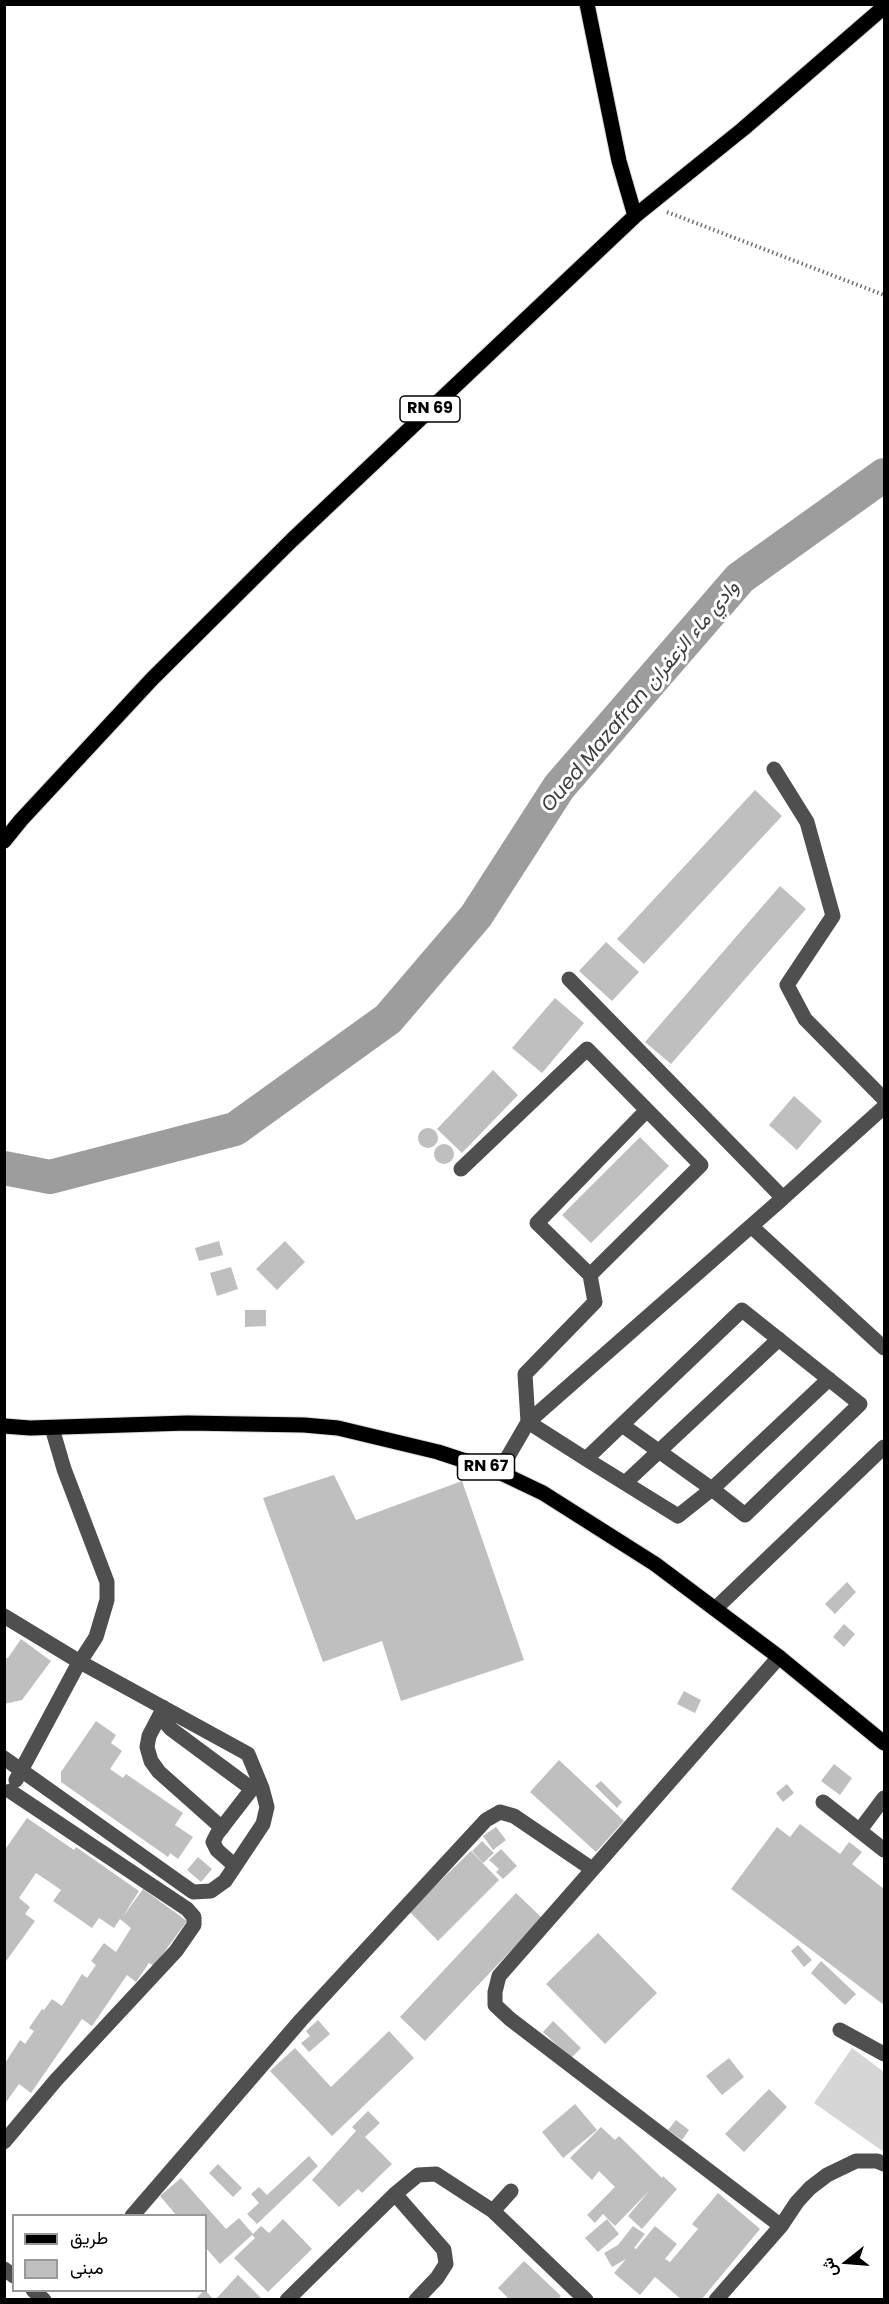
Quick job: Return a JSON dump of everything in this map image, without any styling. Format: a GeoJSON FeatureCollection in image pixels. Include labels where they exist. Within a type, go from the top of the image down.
{"type":"FeatureCollection","features":[{"type":"Feature","properties":{"kind":"main road"},"geometry":{"type":"LineString","coordinates":[[587,4],[619,161],[635,216]]}},
{"type":"Feature","properties":{"kind":"main road","name":"RN 69"},"geometry":{"type":"LineString","coordinates":[[4,841],[152,679],[292,540],[635,216],[743,129],[885,7]]}},
{"type":"Feature","properties":{"kind":"main road","name":"RN 67"},"geometry":{"type":"LineString","coordinates":[[4,1426],[52,1428],[187,1424],[303,1425],[338,1428],[438,1452],[499,1472],[543,1493],[655,1564],[779,1657],[885,1743]]}},
{"type":"Feature","properties":{"kind":"street"},"geometry":{"type":"LineString","coordinates":[[774,769],[807,822],[833,916],[787,985],[805,1020],[885,1099]]}},
{"type":"Feature","properties":{"kind":"street"},"geometry":{"type":"LineString","coordinates":[[569,979],[783,1198]]}},
{"type":"Feature","properties":{"kind":"street"},"geometry":{"type":"LineString","coordinates":[[461,1169],[587,1049],[701,1165],[590,1275]]}},
{"type":"Feature","properties":{"kind":"street"},"geometry":{"type":"LineString","coordinates":[[499,1472],[528,1422],[885,1107]]}},
{"type":"Feature","properties":{"kind":"street"},"geometry":{"type":"LineString","coordinates":[[528,1422],[525,1374],[596,1302],[590,1275],[537,1223],[647,1110]]}},
{"type":"Feature","properties":{"kind":"street"},"geometry":{"type":"LineString","coordinates":[[752,1226],[885,1348]]}},
{"type":"Feature","properties":{"kind":"street"},"geometry":{"type":"LineString","coordinates":[[586,1459],[742,1310],[860,1404],[745,1515],[622,1425]]}},
{"type":"Feature","properties":{"kind":"street"},"geometry":{"type":"LineString","coordinates":[[625,1483],[779,1339]]}},
{"type":"Feature","properties":{"kind":"street"},"geometry":{"type":"LineString","coordinates":[[528,1422],[678,1516],[712,1489],[829,1379]]}},
{"type":"Feature","properties":{"kind":"street"},"geometry":{"type":"LineString","coordinates":[[4,2142],[56,2080],[176,1951],[194,1925],[194,1917],[186,1909],[7,1795],[96,1637],[107,1600],[107,1582],[64,1469],[52,1428]]}},
{"type":"Feature","properties":{"kind":"street"},"geometry":{"type":"LineString","coordinates":[[716,1608],[885,1447]]}},
{"type":"Feature","properties":{"kind":"street"},"geometry":{"type":"LineString","coordinates":[[4,1616],[162,1710],[248,1754],[256,1785],[267,1807],[263,1824],[225,1881],[211,1892],[193,1892],[4,1758]]}},
{"type":"Feature","properties":{"kind":"street"},"geometry":{"type":"LineString","coordinates":[[779,1657],[499,1976],[495,2005],[510,2019],[781,2226]]}},
{"type":"Feature","properties":{"kind":"street"},"geometry":{"type":"LineString","coordinates":[[162,1710],[164,1721],[171,1729],[256,1785]]}},
{"type":"Feature","properties":{"kind":"street"},"geometry":{"type":"LineString","coordinates":[[162,1710],[149,1736],[147,1747],[151,1761],[159,1772],[222,1828]]}},
{"type":"Feature","properties":{"kind":"street"},"geometry":{"type":"LineString","coordinates":[[235,1866],[217,1850],[213,1842],[256,1785]]}},
{"type":"Feature","properties":{"kind":"street"},"geometry":{"type":"LineString","coordinates":[[860,1830],[885,1798]]}},
{"type":"Feature","properties":{"kind":"street"},"geometry":{"type":"LineString","coordinates":[[823,1802],[885,1850]]}},
{"type":"Feature","properties":{"kind":"street"},"geometry":{"type":"LineString","coordinates":[[134,2214],[301,2020],[486,1820],[500,1812],[514,1816],[592,1869]]}},
{"type":"Feature","properties":{"kind":"street"},"geometry":{"type":"LineString","coordinates":[[840,2030],[885,2054]]}},
{"type":"Feature","properties":{"kind":"street"},"geometry":{"type":"LineString","coordinates":[[716,2300],[781,2226],[797,2202],[810,2188],[827,2175],[856,2161],[877,2161],[885,2164]]}},
{"type":"Feature","properties":{"kind":"street"},"geometry":{"type":"LineString","coordinates":[[287,2300],[417,2175],[436,2174],[494,2211],[586,2300]]}},
{"type":"Feature","properties":{"kind":"street"},"geometry":{"type":"LineString","coordinates":[[494,2211],[511,2191]]}},
{"type":"Feature","properties":{"kind":"street"},"geometry":{"type":"LineString","coordinates":[[395,2194],[444,2250],[446,2264],[417,2300]]}},
{"type":"Feature","properties":{"kind":"path"},"geometry":{"type":"LineString","coordinates":[[649,205],[885,295]]}},
{"type":"Feature","properties":{"kind":"shaded area"},"geometry":{"type":"Polygon","coordinates":[[[852,2048],[884,2072],[884,2152],[814,2103],[852,2048]]]}},
{"type":"Feature","properties":{"kind":"building"},"geometry":{"type":"Polygon","coordinates":[[[755,790],[782,816],[644,964],[617,939],[755,790]]]}},
{"type":"Feature","properties":{"kind":"building"},"geometry":{"type":"Polygon","coordinates":[[[780,886],[806,909],[671,1064],[645,1042],[780,886]]]}},
{"type":"Feature","properties":{"kind":"building"},"geometry":{"type":"Polygon","coordinates":[[[606,942],[639,972],[612,1001],[579,971],[606,942]]]}},
{"type":"Feature","properties":{"kind":"building"},"geometry":{"type":"Polygon","coordinates":[[[555,998],[584,1023],[542,1073],[512,1048],[555,998]]]}},
{"type":"Feature","properties":{"kind":"building"},"geometry":{"type":"Polygon","coordinates":[[[493,1070],[518,1095],[462,1153],[437,1129],[493,1070]]]}},
{"type":"Feature","properties":{"kind":"building"},"geometry":{"type":"Polygon","coordinates":[[[794,1096],[822,1121],[797,1150],[769,1125],[794,1096]]]}},
{"type":"Feature","properties":{"kind":"building"},"geometry":{"type":"Polygon","coordinates":[[[428,1128],[435,1131],[438,1138],[435,1145],[428,1148],[421,1145],[418,1138],[421,1131],[428,1128]]]}},
{"type":"Feature","properties":{"kind":"building"},"geometry":{"type":"Polygon","coordinates":[[[640,1137],[669,1166],[591,1243],[562,1215],[640,1137]]]}},
{"type":"Feature","properties":{"kind":"building"},"geometry":{"type":"Polygon","coordinates":[[[444,1144],[451,1147],[454,1154],[451,1161],[444,1164],[437,1161],[434,1154],[437,1147],[444,1144]]]}},
{"type":"Feature","properties":{"kind":"building"},"geometry":{"type":"Polygon","coordinates":[[[219,1241],[223,1255],[199,1261],[195,1248],[219,1241]]]}},
{"type":"Feature","properties":{"kind":"building"},"geometry":{"type":"Polygon","coordinates":[[[285,1241],[305,1262],[277,1290],[256,1269],[285,1241]]]}},
{"type":"Feature","properties":{"kind":"building"},"geometry":{"type":"Polygon","coordinates":[[[231,1267],[238,1289],[217,1296],[210,1273],[231,1267]]]}},
{"type":"Feature","properties":{"kind":"building"},"geometry":{"type":"Polygon","coordinates":[[[245,1310],[266,1310],[266,1326],[245,1327],[245,1310]]]}},
{"type":"Feature","properties":{"kind":"building"},"geometry":{"type":"Polygon","coordinates":[[[334,1475],[356,1520],[462,1481],[524,1660],[401,1701],[382,1641],[323,1662],[263,1498],[334,1475]]]}},
{"type":"Feature","properties":{"kind":"building"},"geometry":{"type":"Polygon","coordinates":[[[847,1582],[856,1592],[835,1614],[825,1604],[847,1582]]]}},
{"type":"Feature","properties":{"kind":"building"},"geometry":{"type":"Polygon","coordinates":[[[844,1624],[855,1634],[844,1647],[833,1637],[844,1624]]]}},
{"type":"Feature","properties":{"kind":"building"},"geometry":{"type":"Polygon","coordinates":[[[21,1639],[51,1661],[22,1700],[4,1704],[4,1658],[8,1658],[21,1639]]]}},
{"type":"Feature","properties":{"kind":"building"},"geometry":{"type":"Polygon","coordinates":[[[684,1691],[701,1700],[695,1713],[677,1704],[684,1691]]]}},
{"type":"Feature","properties":{"kind":"building"},"geometry":{"type":"Polygon","coordinates":[[[96,1721],[116,1735],[111,1743],[122,1751],[110,1769],[123,1778],[126,1774],[183,1813],[175,1825],[193,1837],[178,1859],[170,1853],[168,1857],[61,1782],[61,1772],[96,1721]]]}},
{"type":"Feature","properties":{"kind":"building"},"geometry":{"type":"Polygon","coordinates":[[[559,1760],[624,1821],[596,1852],[530,1792],[559,1760]]]}},
{"type":"Feature","properties":{"kind":"building"},"geometry":{"type":"Polygon","coordinates":[[[834,1764],[852,1778],[840,1795],[821,1781],[834,1764]]]}},
{"type":"Feature","properties":{"kind":"building"},"geometry":{"type":"Polygon","coordinates":[[[601,1781],[622,1802],[617,1808],[595,1786],[601,1781]]]}},
{"type":"Feature","properties":{"kind":"building"},"geometry":{"type":"Polygon","coordinates":[[[787,1784],[794,1793],[783,1802],[776,1793],[787,1784]]]}},
{"type":"Feature","properties":{"kind":"building"},"geometry":{"type":"Polygon","coordinates":[[[27,1818],[74,1850],[76,1847],[139,1891],[122,1918],[143,1889],[187,1921],[154,1966],[149,1963],[136,1982],[127,1975],[92,2026],[82,2019],[31,2093],[19,2084],[4,2105],[4,2065],[20,2040],[25,2044],[34,2031],[29,2028],[42,2009],[44,2010],[52,1999],[62,2006],[82,1974],[87,1978],[96,1965],[91,1961],[104,1943],[116,1952],[131,1928],[120,1919],[114,1928],[99,1918],[92,1928],[53,1901],[61,1890],[36,1873],[19,1898],[30,1907],[25,1914],[35,1921],[4,1964],[4,1851],[27,1818]]]}},
{"type":"Feature","properties":{"kind":"building"},"geometry":{"type":"Polygon","coordinates":[[[800,1824],[840,1854],[849,1842],[862,1852],[852,1864],[884,1889],[884,2005],[731,1889],[777,1827],[790,1837],[800,1824]]]}},
{"type":"Feature","properties":{"kind":"building"},"geometry":{"type":"Polygon","coordinates":[[[496,1827],[506,1840],[493,1850],[483,1836],[496,1827]]]}},
{"type":"Feature","properties":{"kind":"building"},"geometry":{"type":"Polygon","coordinates":[[[482,1841],[494,1853],[483,1863],[472,1851],[482,1841]]]}},
{"type":"Feature","properties":{"kind":"building"},"geometry":{"type":"Polygon","coordinates":[[[501,1849],[517,1866],[503,1879],[496,1872],[499,1869],[489,1860],[501,1849]]]}},
{"type":"Feature","properties":{"kind":"building"},"geometry":{"type":"Polygon","coordinates":[[[471,1851],[499,1880],[438,1941],[409,1911],[471,1851]]]}},
{"type":"Feature","properties":{"kind":"building"},"geometry":{"type":"Polygon","coordinates":[[[198,1857],[212,1869],[201,1882],[187,1870],[198,1857]]]}},
{"type":"Feature","properties":{"kind":"building"},"geometry":{"type":"Polygon","coordinates":[[[516,1893],[542,1918],[425,2041],[400,2017],[516,1893]]]}},
{"type":"Feature","properties":{"kind":"building"},"geometry":{"type":"Polygon","coordinates":[[[598,1933],[657,1993],[605,2044],[546,1984],[598,1933]]]}},
{"type":"Feature","properties":{"kind":"building"},"geometry":{"type":"Polygon","coordinates":[[[798,1945],[812,1960],[804,1967],[791,1951],[798,1945]]]}},
{"type":"Feature","properties":{"kind":"building"},"geometry":{"type":"Polygon","coordinates":[[[821,1961],[856,1994],[845,2005],[811,1973],[821,1961]]]}},
{"type":"Feature","properties":{"kind":"building"},"geometry":{"type":"Polygon","coordinates":[[[318,2020],[330,2034],[309,2052],[301,2043],[310,2036],[306,2031],[318,2020]]]}},
{"type":"Feature","properties":{"kind":"building"},"geometry":{"type":"Polygon","coordinates":[[[553,2021],[581,2048],[571,2058],[543,2032],[553,2021]]]}},
{"type":"Feature","properties":{"kind":"building"},"geometry":{"type":"Polygon","coordinates":[[[389,2031],[414,2058],[332,2136],[270,2071],[295,2048],[331,2087],[389,2031]]]}},
{"type":"Feature","properties":{"kind":"building"},"geometry":{"type":"Polygon","coordinates":[[[729,2058],[744,2077],[722,2095],[706,2076],[729,2058]]]}},
{"type":"Feature","properties":{"kind":"building"},"geometry":{"type":"Polygon","coordinates":[[[769,2089],[787,2107],[744,2152],[725,2134],[769,2089]]]}},
{"type":"Feature","properties":{"kind":"building"},"geometry":{"type":"Polygon","coordinates":[[[575,2104],[597,2130],[563,2158],[542,2132],[575,2104]]]}},
{"type":"Feature","properties":{"kind":"building"},"geometry":{"type":"Polygon","coordinates":[[[368,2111],[380,2123],[365,2137],[392,2164],[362,2193],[358,2189],[339,2207],[312,2180],[356,2131],[352,2127],[368,2111]]]}},
{"type":"Feature","properties":{"kind":"building"},"geometry":{"type":"Polygon","coordinates":[[[676,2120],[689,2130],[682,2140],[668,2130],[676,2120]]]}},
{"type":"Feature","properties":{"kind":"building"},"geometry":{"type":"Polygon","coordinates":[[[601,2127],[615,2140],[619,2136],[662,2178],[663,2176],[677,2189],[642,2229],[628,2216],[650,2190],[615,2226],[603,2214],[595,2223],[587,2215],[615,2187],[599,2171],[592,2180],[570,2158],[601,2127]]]}},
{"type":"Feature","properties":{"kind":"building"},"geometry":{"type":"Polygon","coordinates":[[[309,2156],[318,2166],[257,2224],[247,2214],[259,2203],[251,2194],[259,2187],[267,2195],[309,2156]]]}},
{"type":"Feature","properties":{"kind":"building"},"geometry":{"type":"Polygon","coordinates":[[[218,2164],[242,2188],[233,2197],[209,2173],[218,2164]]]}},
{"type":"Feature","properties":{"kind":"building"},"geometry":{"type":"Polygon","coordinates":[[[181,2178],[226,2229],[239,2218],[253,2234],[261,2226],[269,2233],[283,2219],[312,2249],[268,2292],[234,2258],[255,2238],[252,2235],[220,2264],[207,2249],[207,2214],[175,2214],[160,2196],[181,2178]]]}},
{"type":"Feature","properties":{"kind":"building"},"geometry":{"type":"Polygon","coordinates":[[[718,2193],[760,2229],[701,2300],[682,2300],[655,2277],[640,2295],[614,2273],[626,2259],[612,2267],[604,2253],[618,2245],[633,2226],[645,2234],[634,2248],[636,2249],[655,2226],[677,2244],[665,2259],[670,2262],[698,2229],[692,2224],[718,2193]]]}},
{"type":"Feature","properties":{"kind":"building"},"geometry":{"type":"Polygon","coordinates":[[[607,2219],[619,2234],[598,2252],[585,2238],[607,2219]]]}},
{"type":"Feature","properties":{"kind":"building"},"geometry":{"type":"Polygon","coordinates":[[[524,2261],[561,2296],[557,2300],[510,2300],[498,2288],[524,2261]]]}},
{"type":"Feature","properties":{"kind":"building"},"geometry":{"type":"Polygon","coordinates":[[[238,2275],[263,2300],[215,2300],[238,2275]]]}},
{"type":"Feature","properties":{"kind":"building"},"geometry":{"type":"Polygon","coordinates":[[[202,2292],[207,2292],[214,2300],[195,2300],[202,2292]]]}},
{"type":"Feature","properties":{"kind":"waterway","name":"Oued Mazafran وادي ماء الزعفران"},"geometry":{"type":"LineString","coordinates":[[4,1168],[50,1177],[235,1129],[388,1019],[476,916],[559,787],[740,578],[884,475]]}}]}
